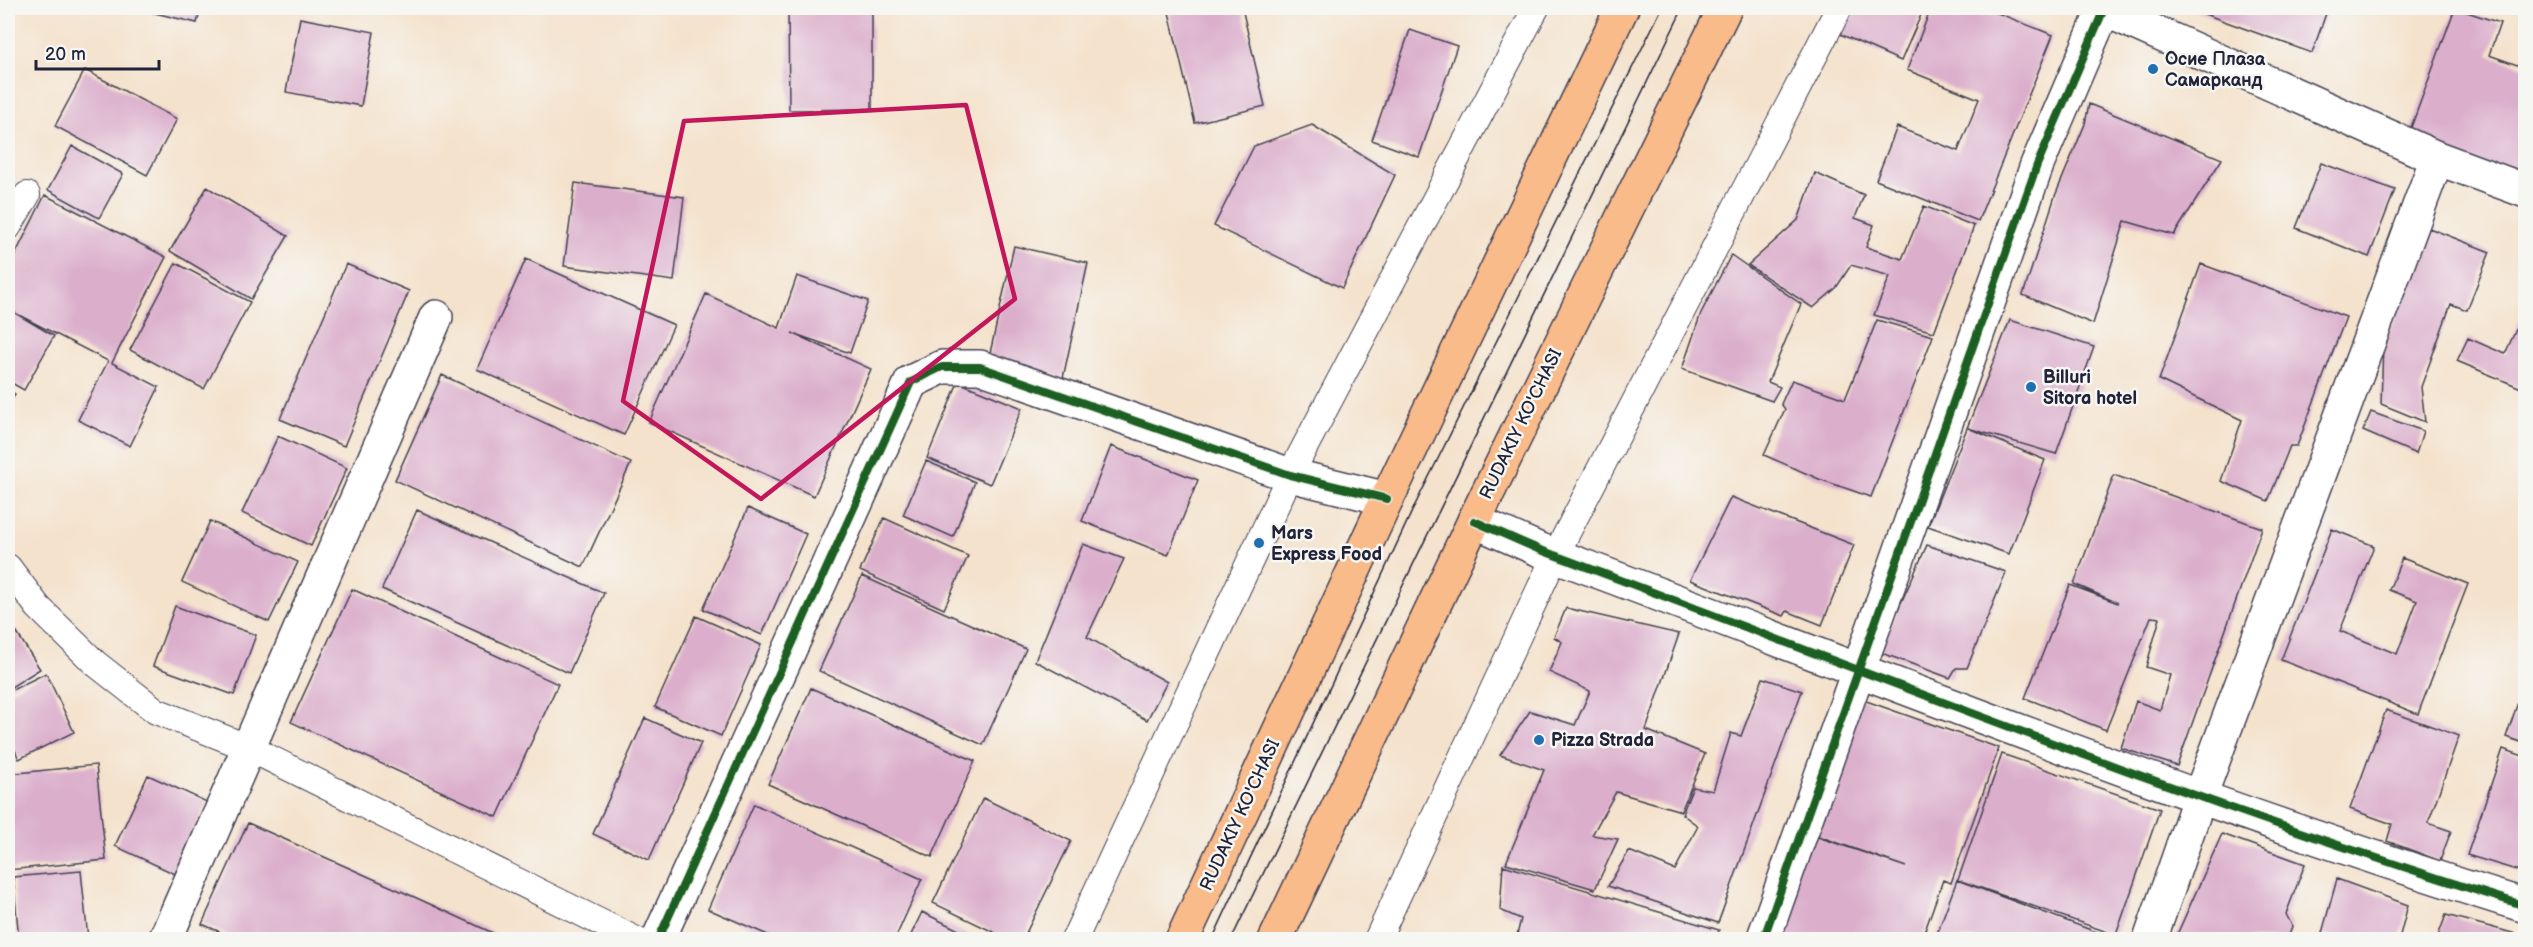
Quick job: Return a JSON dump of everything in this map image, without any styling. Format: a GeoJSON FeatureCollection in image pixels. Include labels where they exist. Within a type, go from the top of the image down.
{"type":"FeatureCollection","features":[{"type":"Feature","properties":{"kind":"main road","name":"RUDAKIY KO'CHASI"},"geometry":{"type":"LineString","coordinates":[[1182,939],[1387,499],[1622,8]]}},
{"type":"Feature","properties":{"kind":"main road","name":"RUDAKIY KO'CHASI"},"geometry":{"type":"LineString","coordinates":[[1275,939],[1474,521],[1725,8]]}},
{"type":"Feature","properties":{"kind":"street"},"geometry":{"type":"LineString","coordinates":[[1763,939],[2037,165],[2103,8],[2437,158],[2526,191]]}},
{"type":"Feature","properties":{"kind":"street"},"geometry":{"type":"LineString","coordinates":[[2150,939],[2200,796],[2437,158]]}},
{"type":"Feature","properties":{"kind":"street"},"geometry":{"type":"LineString","coordinates":[[165,939],[436,317]]}},
{"type":"Feature","properties":{"kind":"street"},"geometry":{"type":"LineString","coordinates":[[658,939],[911,382],[942,368],[980,367],[1290,476],[1387,499]]}},
{"type":"Feature","properties":{"kind":"street"},"geometry":{"type":"LineString","coordinates":[[1474,521],[1555,556],[2200,796],[2415,872],[2526,906]]}},
{"type":"Feature","properties":{"kind":"lane"},"geometry":{"type":"LineString","coordinates":[[1074,939],[1290,476],[1536,8]]}},
{"type":"Feature","properties":{"kind":"lane"},"geometry":{"type":"LineString","coordinates":[[1377,939],[1555,556],[1839,8]]}},
{"type":"Feature","properties":{"kind":"lane"},"geometry":{"type":"LineString","coordinates":[[8,227],[27,195]]}},
{"type":"Feature","properties":{"kind":"lane"},"geometry":{"type":"LineString","coordinates":[[8,567],[38,607],[95,663],[156,711],[249,748],[636,939]]}},
{"type":"Feature","properties":{"kind":"highlighted area"},"geometry":{"type":"Polygon","coordinates":[[[966,105],[1015,299],[761,499],[623,401],[684,121],[966,105]]]}},
{"type":"Feature","properties":{"kind":"building"},"geometry":{"type":"Polygon","coordinates":[[[134,8],[201,8],[197,23],[134,8]]]}},
{"type":"Feature","properties":{"kind":"building"},"geometry":{"type":"Polygon","coordinates":[[[788,8],[872,8],[872,109],[789,110],[788,8]]]}},
{"type":"Feature","properties":{"kind":"building"},"geometry":{"type":"Polygon","coordinates":[[[1168,8],[1242,8],[1265,106],[1195,123],[1168,8]]]}},
{"type":"Feature","properties":{"kind":"building"},"geometry":{"type":"Polygon","coordinates":[[[1851,8],[1924,8],[1901,61],[1840,34],[1851,8]]]}},
{"type":"Feature","properties":{"kind":"building"},"geometry":{"type":"Polygon","coordinates":[[[1931,8],[1985,8],[2053,35],[1978,221],[1876,180],[1897,127],[1958,151],[1979,99],[1907,70],[1931,8]]]}},
{"type":"Feature","properties":{"kind":"building"},"geometry":{"type":"Polygon","coordinates":[[[2188,8],[2328,8],[2312,53],[2188,8]]]}},
{"type":"Feature","properties":{"kind":"building"},"geometry":{"type":"Polygon","coordinates":[[[2455,8],[2500,23],[2489,55],[2526,68],[2526,185],[2406,141],[2455,8]]]}},
{"type":"Feature","properties":{"kind":"building"},"geometry":{"type":"Polygon","coordinates":[[[300,18],[374,32],[361,106],[286,92],[300,18]]]}},
{"type":"Feature","properties":{"kind":"building"},"geometry":{"type":"Polygon","coordinates":[[[1410,30],[1457,46],[1419,157],[1372,140],[1410,30]]]}},
{"type":"Feature","properties":{"kind":"building"},"geometry":{"type":"Polygon","coordinates":[[[85,70],[177,119],[147,175],[55,126],[85,70]]]}},
{"type":"Feature","properties":{"kind":"building"},"geometry":{"type":"Polygon","coordinates":[[[2089,104],[2222,159],[2174,235],[2125,221],[2093,324],[2023,295],[2055,196],[2085,124],[2089,104]]]}},
{"type":"Feature","properties":{"kind":"building"},"geometry":{"type":"Polygon","coordinates":[[[1312,125],[1395,175],[1342,288],[1214,226],[1254,146],[1312,125]]]}},
{"type":"Feature","properties":{"kind":"building"},"geometry":{"type":"Polygon","coordinates":[[[72,146],[123,174],[99,218],[48,190],[72,146]]]}},
{"type":"Feature","properties":{"kind":"building"},"geometry":{"type":"Polygon","coordinates":[[[2321,163],[2395,190],[2369,257],[2296,228],[2321,163]]]}},
{"type":"Feature","properties":{"kind":"building"},"geometry":{"type":"Polygon","coordinates":[[[1815,173],[1864,195],[1855,218],[1874,225],[1866,247],[1902,259],[1924,206],[1974,226],[1934,332],[1874,315],[1890,276],[1851,265],[1836,288],[1813,308],[1748,265],[1798,220],[1815,173]]]}},
{"type":"Feature","properties":{"kind":"building"},"geometry":{"type":"Polygon","coordinates":[[[575,183],[684,197],[674,281],[564,266],[575,183]]]}},
{"type":"Feature","properties":{"kind":"building"},"geometry":{"type":"Polygon","coordinates":[[[207,187],[288,236],[251,299],[170,251],[207,187]]]}},
{"type":"Feature","properties":{"kind":"building"},"geometry":{"type":"Polygon","coordinates":[[[45,195],[166,257],[112,363],[159,387],[130,446],[78,420],[108,361],[15,313],[54,336],[24,390],[8,381],[8,269],[45,195]]]}},
{"type":"Feature","properties":{"kind":"building"},"geometry":{"type":"Polygon","coordinates":[[[2429,228],[2490,252],[2467,310],[2451,304],[2421,387],[2425,422],[2381,404],[2383,346],[2429,228]]]}},
{"type":"Feature","properties":{"kind":"building"},"geometry":{"type":"Polygon","coordinates":[[[1014,246],[1088,263],[1063,378],[988,362],[1014,246]]]}},
{"type":"Feature","properties":{"kind":"building"},"geometry":{"type":"Polygon","coordinates":[[[1731,255],[1801,304],[1768,382],[1780,387],[1772,401],[1682,369],[1701,313],[1731,255]]]}},
{"type":"Feature","properties":{"kind":"building"},"geometry":{"type":"Polygon","coordinates":[[[526,259],[674,325],[624,435],[477,369],[526,259]]]}},
{"type":"Feature","properties":{"kind":"building"},"geometry":{"type":"Polygon","coordinates":[[[176,263],[250,302],[204,389],[130,350],[176,263]]]}},
{"type":"Feature","properties":{"kind":"building"},"geometry":{"type":"Polygon","coordinates":[[[346,264],[409,291],[344,446],[280,419],[346,264]]]}},
{"type":"Feature","properties":{"kind":"building"},"geometry":{"type":"Polygon","coordinates":[[[2201,264],[2346,317],[2297,446],[2290,446],[2268,501],[2221,481],[2242,420],[2159,380],[2201,264]]]}},
{"type":"Feature","properties":{"kind":"building"},"geometry":{"type":"Polygon","coordinates":[[[797,276],[868,301],[850,353],[792,333],[871,369],[814,496],[649,422],[706,294],[779,328],[797,276]]]}},
{"type":"Feature","properties":{"kind":"building"},"geometry":{"type":"Polygon","coordinates":[[[2526,307],[2526,390],[2457,361],[2468,338],[2505,354],[2526,307]]]}},
{"type":"Feature","properties":{"kind":"building"},"geometry":{"type":"Polygon","coordinates":[[[1877,320],[1933,336],[1871,497],[1819,479],[1764,455],[1785,409],[1781,404],[1792,380],[1845,399],[1877,320]]]}},
{"type":"Feature","properties":{"kind":"building"},"geometry":{"type":"Polygon","coordinates":[[[2010,320],[2094,347],[2056,454],[1968,428],[2045,460],[2009,554],[1928,526],[2010,320]]]}},
{"type":"Feature","properties":{"kind":"building"},"geometry":{"type":"Polygon","coordinates":[[[442,375],[631,463],[583,567],[395,480],[442,375]]]}},
{"type":"Feature","properties":{"kind":"building"},"geometry":{"type":"Polygon","coordinates":[[[958,382],[1022,408],[990,484],[927,458],[958,382]]]}},
{"type":"Feature","properties":{"kind":"building"},"geometry":{"type":"Polygon","coordinates":[[[8,390],[15,394],[8,408],[8,390]]]}},
{"type":"Feature","properties":{"kind":"building"},"geometry":{"type":"Polygon","coordinates":[[[2371,412],[2423,431],[2416,454],[2363,431],[2371,412]]]}},
{"type":"Feature","properties":{"kind":"building"},"geometry":{"type":"Polygon","coordinates":[[[278,436],[347,468],[311,546],[242,513],[278,436]]]}},
{"type":"Feature","properties":{"kind":"building"},"geometry":{"type":"Polygon","coordinates":[[[1111,446],[1198,480],[1168,555],[1082,521],[1111,446]]]}},
{"type":"Feature","properties":{"kind":"building"},"geometry":{"type":"Polygon","coordinates":[[[926,461],[975,482],[953,537],[903,515],[926,461]]]}},
{"type":"Feature","properties":{"kind":"building"},"geometry":{"type":"Polygon","coordinates":[[[2114,475],[2262,528],[2177,766],[2121,748],[2136,701],[2160,710],[2170,675],[2146,667],[2160,618],[2151,617],[2106,730],[2025,698],[2070,585],[2118,603],[2074,584],[2114,475]]]}},
{"type":"Feature","properties":{"kind":"building"},"geometry":{"type":"Polygon","coordinates":[[[1731,497],[1854,545],[1822,625],[1787,611],[1784,616],[1690,580],[1731,497]]]}},
{"type":"Feature","properties":{"kind":"building"},"geometry":{"type":"Polygon","coordinates":[[[748,508],[806,534],[762,635],[703,609],[748,508]]]}},
{"type":"Feature","properties":{"kind":"building"},"geometry":{"type":"Polygon","coordinates":[[[417,510],[604,593],[569,673],[382,589],[417,510]]]}},
{"type":"Feature","properties":{"kind":"building"},"geometry":{"type":"Polygon","coordinates":[[[884,518],[968,556],[944,609],[860,571],[884,518]]]}},
{"type":"Feature","properties":{"kind":"building"},"geometry":{"type":"Polygon","coordinates":[[[210,521],[298,562],[269,622],[182,582],[210,521]]]}},
{"type":"Feature","properties":{"kind":"building"},"geometry":{"type":"Polygon","coordinates":[[[2332,529],[2374,546],[2340,631],[2397,654],[2417,601],[2389,590],[2402,558],[2468,584],[2418,714],[2281,660],[2332,529]]]}},
{"type":"Feature","properties":{"kind":"building"},"geometry":{"type":"Polygon","coordinates":[[[1083,544],[1124,559],[1087,637],[1167,682],[1147,720],[1035,661],[1083,544]]]}},
{"type":"Feature","properties":{"kind":"building"},"geometry":{"type":"Polygon","coordinates":[[[1927,545],[2006,572],[1967,668],[1956,668],[1950,678],[1879,652],[1927,545]]]}},
{"type":"Feature","properties":{"kind":"building"},"geometry":{"type":"Polygon","coordinates":[[[862,576],[1026,649],[983,745],[819,671],[862,576]]]}},
{"type":"Feature","properties":{"kind":"building"},"geometry":{"type":"Polygon","coordinates":[[[352,589],[558,684],[497,817],[291,722],[352,589]]]}},
{"type":"Feature","properties":{"kind":"building"},"geometry":{"type":"Polygon","coordinates":[[[175,606],[256,635],[234,695],[153,666],[175,606]]]}},
{"type":"Feature","properties":{"kind":"building"},"geometry":{"type":"Polygon","coordinates":[[[1566,608],[1679,634],[1646,730],[1705,754],[1681,811],[1616,792],[1592,835],[1618,839],[1595,889],[1506,863],[1544,770],[1500,755],[1530,711],[1575,725],[1590,691],[1549,672],[1562,642],[1554,637],[1566,608]]]}},
{"type":"Feature","properties":{"kind":"building"},"geometry":{"type":"Polygon","coordinates":[[[696,616],[761,645],[721,736],[655,707],[696,616]]]}},
{"type":"Feature","properties":{"kind":"building"},"geometry":{"type":"Polygon","coordinates":[[[8,619],[40,669],[8,689],[8,619]]]}},
{"type":"Feature","properties":{"kind":"building"},"geometry":{"type":"Polygon","coordinates":[[[46,673],[74,732],[19,759],[8,735],[8,692],[46,673]]]}},
{"type":"Feature","properties":{"kind":"building"},"geometry":{"type":"Polygon","coordinates":[[[1763,678],[1802,691],[1718,923],[1608,886],[1629,851],[1675,870],[1698,826],[1682,814],[1693,787],[1713,791],[1731,733],[1741,736],[1763,678]]]}},
{"type":"Feature","properties":{"kind":"building"},"geometry":{"type":"Polygon","coordinates":[[[2526,682],[2526,744],[2506,737],[2526,682]]]}},
{"type":"Feature","properties":{"kind":"building"},"geometry":{"type":"Polygon","coordinates":[[[811,688],[975,761],[932,857],[768,784],[811,688]]]}},
{"type":"Feature","properties":{"kind":"building"},"geometry":{"type":"Polygon","coordinates":[[[1855,697],[1999,748],[1951,883],[1943,880],[1922,939],[1769,939],[1806,833],[1906,867],[1807,832],[1855,697]]]}},
{"type":"Feature","properties":{"kind":"building"},"geometry":{"type":"Polygon","coordinates":[[[2386,710],[2459,736],[2428,823],[2451,831],[2440,861],[2387,841],[2392,824],[2350,809],[2386,710]]]}},
{"type":"Feature","properties":{"kind":"building"},"geometry":{"type":"Polygon","coordinates":[[[645,718],[701,743],[649,860],[593,834],[645,718]]]}},
{"type":"Feature","properties":{"kind":"building"},"geometry":{"type":"Polygon","coordinates":[[[2503,749],[2526,757],[2526,873],[2467,855],[2503,749]]]}},
{"type":"Feature","properties":{"kind":"building"},"geometry":{"type":"Polygon","coordinates":[[[2002,754],[2160,809],[2116,935],[1958,880],[2002,754]]]}},
{"type":"Feature","properties":{"kind":"building"},"geometry":{"type":"Polygon","coordinates":[[[96,765],[106,860],[8,870],[8,774],[96,765]]]}},
{"type":"Feature","properties":{"kind":"building"},"geometry":{"type":"Polygon","coordinates":[[[148,775],[207,802],[175,874],[115,846],[148,775]]]}},
{"type":"Feature","properties":{"kind":"building"},"geometry":{"type":"Polygon","coordinates":[[[983,798],[1071,841],[1023,939],[1008,939],[933,903],[983,798]]]}},
{"type":"Feature","properties":{"kind":"building"},"geometry":{"type":"Polygon","coordinates":[[[754,804],[922,879],[895,939],[777,939],[708,909],[754,804]]]}},
{"type":"Feature","properties":{"kind":"building"},"geometry":{"type":"Polygon","coordinates":[[[248,823],[506,939],[236,939],[202,924],[248,823]]]}},
{"type":"Feature","properties":{"kind":"building"},"geometry":{"type":"Polygon","coordinates":[[[2222,834],[2305,864],[2286,914],[2292,926],[2288,939],[2175,939],[2222,834]]]}},
{"type":"Feature","properties":{"kind":"building"},"geometry":{"type":"Polygon","coordinates":[[[1503,865],[1719,930],[1716,939],[1516,939],[1521,919],[1500,910],[1503,865]]]}},
{"type":"Feature","properties":{"kind":"building"},"geometry":{"type":"Polygon","coordinates":[[[81,871],[88,939],[19,939],[13,877],[81,871]]]}},
{"type":"Feature","properties":{"kind":"building"},"geometry":{"type":"Polygon","coordinates":[[[2337,879],[2408,905],[2399,939],[2340,939],[2322,933],[2337,879]]]}},
{"type":"Feature","properties":{"kind":"building"},"geometry":{"type":"Polygon","coordinates":[[[1957,880],[2115,939],[1935,939],[1957,880]]]}},
{"type":"Feature","properties":{"kind":"building"},"geometry":{"type":"Polygon","coordinates":[[[922,912],[977,939],[909,939],[922,912]]]}},
{"type":"Feature","properties":{"kind":"building"},"geometry":{"type":"Polygon","coordinates":[[[2446,915],[2520,935],[2518,939],[2437,939],[2446,915]]]}},
{"type":"Feature","properties":{"kind":"building"},"geometry":{"type":"Polygon","coordinates":[[[199,934],[212,939],[197,939],[199,934]]]}},
{"type":"Feature","properties":{"kind":"tram line"},"geometry":{"type":"LineString","coordinates":[[1212,940],[1414,507],[1662,8]]}},
{"type":"Feature","properties":{"kind":"tram line"},"geometry":{"type":"LineString","coordinates":[[1231,940],[1683,8]]}},
{"type":"Feature","properties":{"kind":"cycle path"},"geometry":{"type":"LineString","coordinates":[[1763,940],[2037,165],[2104,9]]}},
{"type":"Feature","properties":{"kind":"cycle path"},"geometry":{"type":"LineString","coordinates":[[658,940],[911,382],[942,367],[980,367],[1290,475],[1387,499]]}},
{"type":"Feature","properties":{"kind":"cycle path"},"geometry":{"type":"LineString","coordinates":[[1474,521],[1538,549],[2029,735],[2276,824],[2526,906]]}},
{"type":"Feature","properties":{"kind":"place","name":"Осие Плаза Самарканд"},"geometry":{"type":"Point","coordinates":[2153,69]}},
{"type":"Feature","properties":{"kind":"place","name":"Billuri Sitora hotel"},"geometry":{"type":"Point","coordinates":[2031,387]}},
{"type":"Feature","properties":{"kind":"place","name":"Mars Express Food"},"geometry":{"type":"Point","coordinates":[1259,543]}},
{"type":"Feature","properties":{"kind":"place","name":"Pizza Strada"},"geometry":{"type":"Point","coordinates":[1539,740]}}]}
